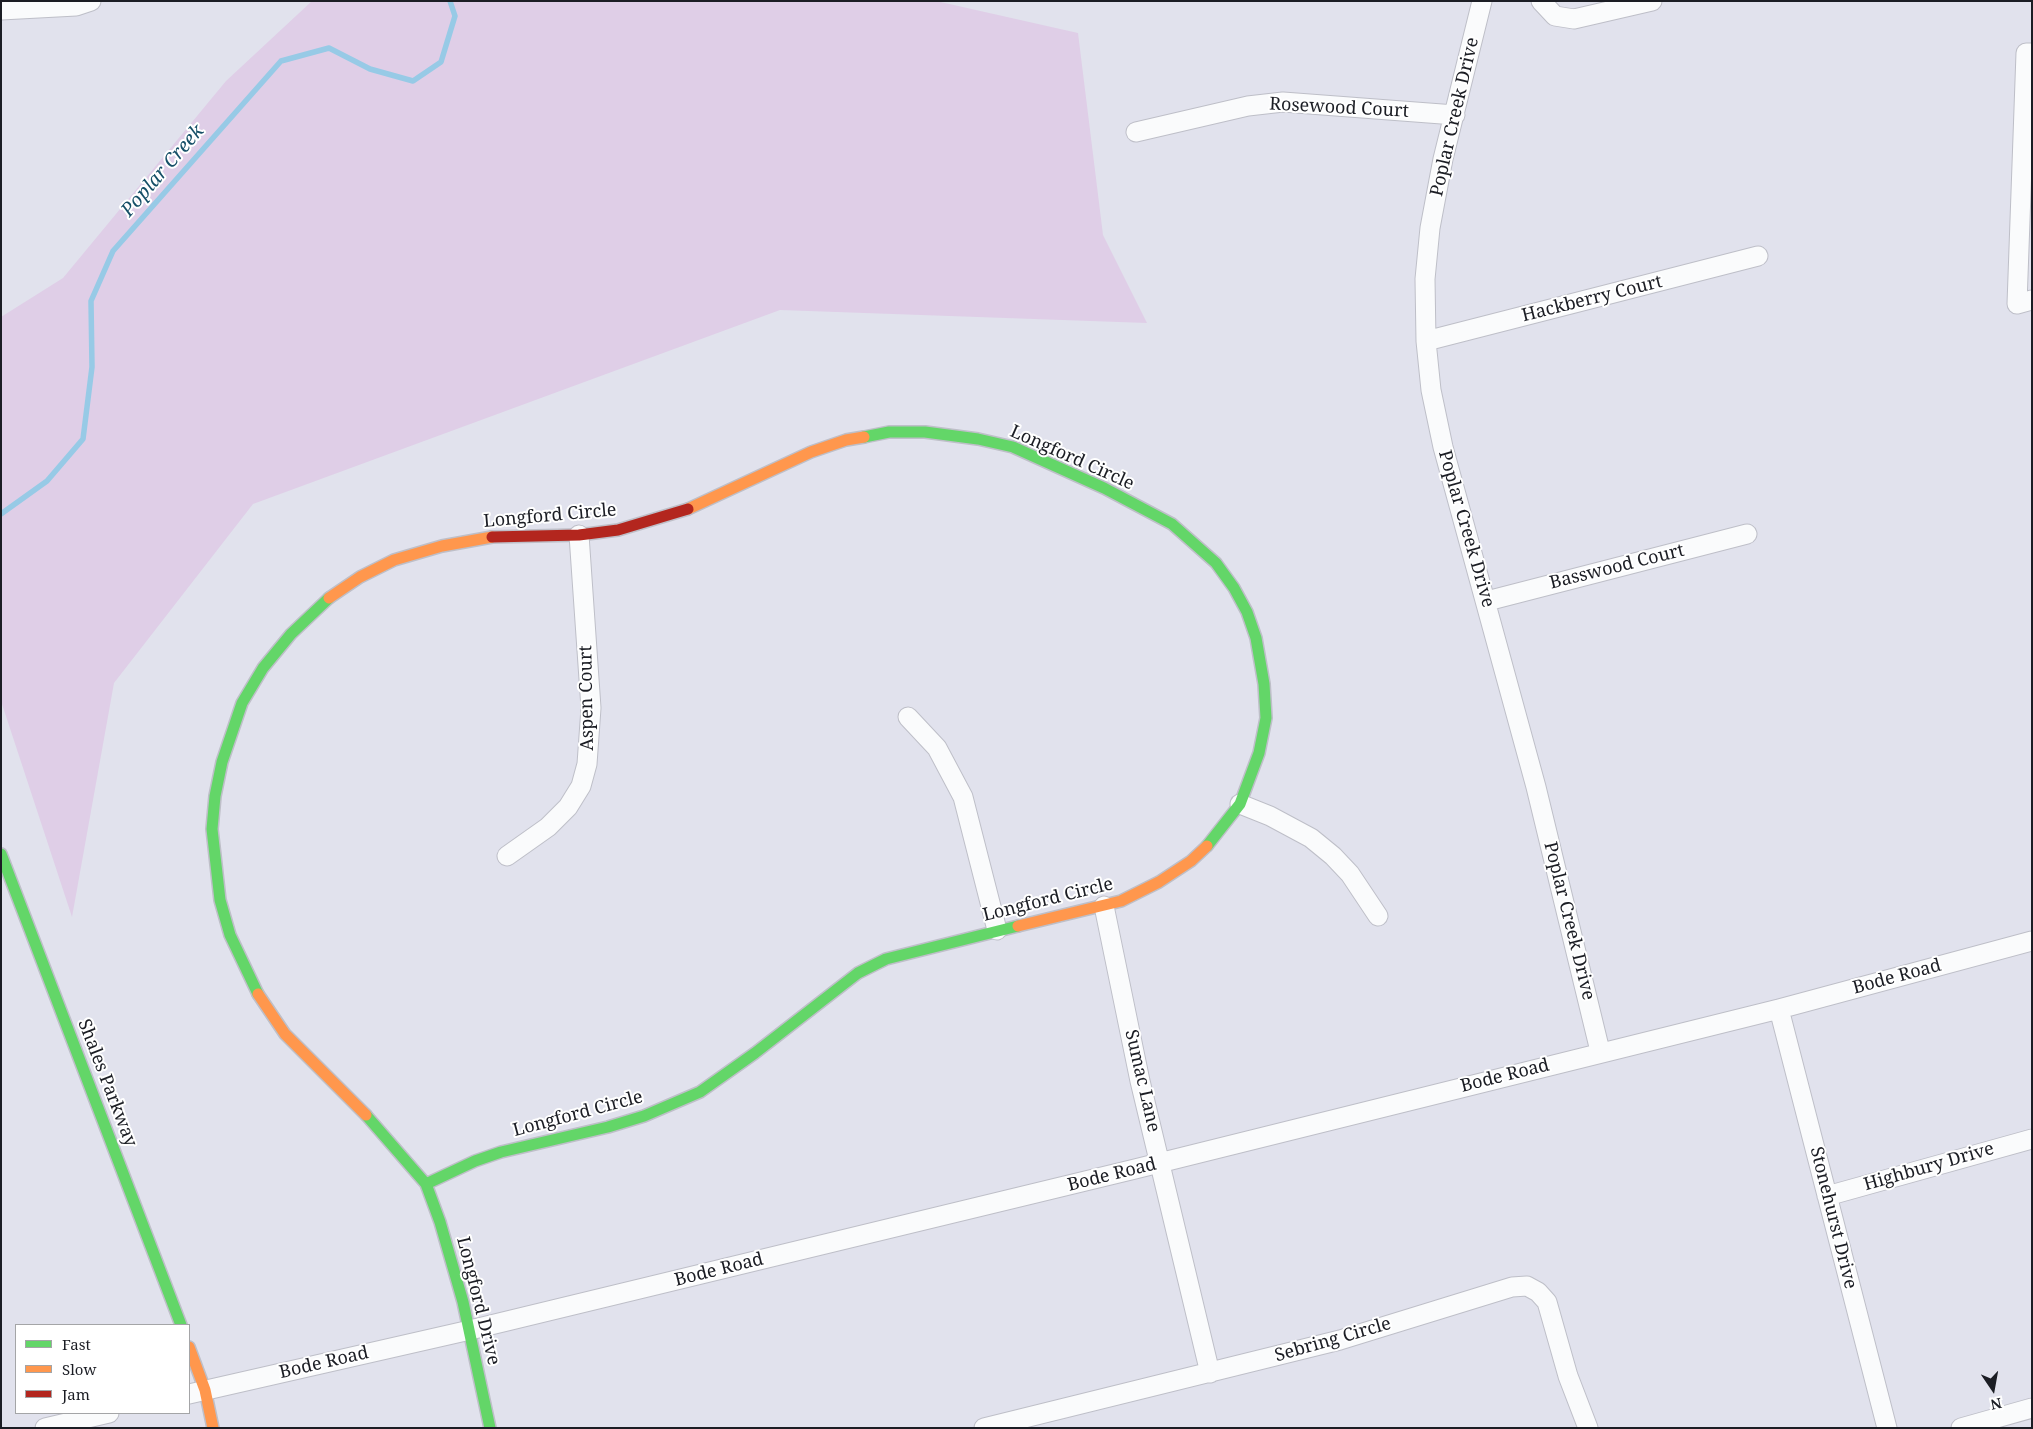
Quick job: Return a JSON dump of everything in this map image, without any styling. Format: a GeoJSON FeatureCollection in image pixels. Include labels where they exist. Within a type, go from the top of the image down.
{"type":"FeatureCollection","features":[{"type":"Feature","properties":{"kind":"street"},"geometry":{"type":"LineString","coordinates":[[1,10],[76,6],[91,1]]}},
{"type":"Feature","properties":{"kind":"street","name":"Poplar Creek Drive"},"geometry":{"type":"LineString","coordinates":[[1482,1],[1443,159],[1430,228],[1425,279],[1426,342],[1431,390],[1443,447],[1487,601],[1539,797],[1600,1051]]}},
{"type":"Feature","properties":{"kind":"street"},"geometry":{"type":"LineString","coordinates":[[1541,1],[1555,16],[1574,19],[1652,1]]}},
{"type":"Feature","properties":{"kind":"street"},"geometry":{"type":"LineString","coordinates":[[2029,53],[2017,304],[2032,300]]}},
{"type":"Feature","properties":{"kind":"street","name":"Rosewood Court"},"geometry":{"type":"LineString","coordinates":[[1136,132],[1248,106],[1283,102],[1455,115]]}},
{"type":"Feature","properties":{"kind":"street","name":"Hackberry Court"},"geometry":{"type":"LineString","coordinates":[[1426,342],[1758,256]]}},
{"type":"Feature","properties":{"kind":"street","name":"Longford Circle"},"geometry":{"type":"LineString","coordinates":[[889,432],[925,432],[978,439],[1013,447],[1104,488],[1172,524],[1216,563],[1234,588],[1256,638],[1264,684],[1266,718],[1259,753],[1240,804],[1214,839],[1191,861],[1144,890],[1122,901],[1104,906],[997,930],[886,959],[858,973],[724,1077],[700,1092],[644,1116],[608,1128],[501,1152],[475,1161],[426,1184],[379,1128],[286,1034],[265,1007],[246,972],[230,935],[220,900],[214,862],[212,829],[215,796],[222,762],[242,703],[263,668],[291,634],[322,603],[360,577],[394,560],[442,546],[503,535],[579,536],[618,530],[667,517],[703,503],[811,452],[846,440],[889,432]]}},
{"type":"Feature","properties":{"kind":"street","name":"Basswood Court"},"geometry":{"type":"LineString","coordinates":[[1487,601],[1747,534]]}},
{"type":"Feature","properties":{"kind":"street","name":"Aspen Court"},"geometry":{"type":"LineString","coordinates":[[507,856],[548,827],[568,807],[581,786],[588,764],[591,708],[579,536]]}},
{"type":"Feature","properties":{"kind":"street"},"geometry":{"type":"LineString","coordinates":[[908,717],[937,748],[963,797],[997,930]]}},
{"type":"Feature","properties":{"kind":"street"},"geometry":{"type":"LineString","coordinates":[[1240,804],[1270,816],[1303,834],[1333,856],[1350,874],[1378,916]]}},
{"type":"Feature","properties":{"kind":"street","name":"Shales Parkway"},"geometry":{"type":"LineString","coordinates":[[1,854],[181,1324]]}},
{"type":"Feature","properties":{"kind":"street","name":"Sumac Lane"},"geometry":{"type":"LineString","coordinates":[[1104,906],[1159,1163],[1210,1373]]}},
{"type":"Feature","properties":{"kind":"street","name":"Bode Road"},"geometry":{"type":"LineString","coordinates":[[197,1392],[470,1330],[1159,1163],[1600,1051],[1779,1008],[2032,941]]}},
{"type":"Feature","properties":{"kind":"street","name":"Stonehurst Drive"},"geometry":{"type":"LineString","coordinates":[[1779,1008],[1887,1428]]}},
{"type":"Feature","properties":{"kind":"street","name":"Highbury Drive"},"geometry":{"type":"LineString","coordinates":[[1827,1196],[2032,1139]]}},
{"type":"Feature","properties":{"kind":"street","name":"Longford Drive"},"geometry":{"type":"LineString","coordinates":[[426,1184],[449,1251],[470,1330],[490,1428]]}},
{"type":"Feature","properties":{"kind":"street","name":"Sebring Circle"},"geometry":{"type":"LineString","coordinates":[[984,1428],[1340,1340],[1512,1287],[1527,1286],[1538,1292],[1546,1302],[1568,1376],[1588,1428]]}},
{"type":"Feature","properties":{"kind":"street"},"geometry":{"type":"LineString","coordinates":[[190,1353],[197,1392],[213,1428]]}},
{"type":"Feature","properties":{"kind":"street"},"geometry":{"type":"LineString","coordinates":[[1961,1428],[2032,1408]]}},
{"type":"Feature","properties":{"kind":"street"},"geometry":{"type":"LineString","coordinates":[[45,1428],[105,1414]]}},
{"type":"Feature","properties":{"kind":"shaded area"},"geometry":{"type":"Polygon","coordinates":[[[312,1],[936,1],[1078,33],[1103,235],[1147,323],[780,310],[253,504],[114,683],[72,917],[1,701],[1,317],[63,278],[226,81],[312,1]]]}},
{"type":"Feature","properties":{"kind":"waterway","name":"Poplar Creek"},"geometry":{"type":"LineString","coordinates":[[1,514],[47,481],[83,439],[92,367],[91,301],[113,251],[281,61],[329,48],[370,69],[413,81],[441,62],[455,16],[450,1]]}},
{"type":"Feature","properties":{"kind":"traffic: fast"},"geometry":{"type":"LineString","coordinates":[[864,437],[889,432],[925,432],[978,439],[1013,447],[1104,488],[1172,524],[1216,563],[1234,588],[1247,612],[1256,638],[1264,684],[1266,718],[1259,753],[1240,804],[1207,846]]}},
{"type":"Feature","properties":{"kind":"traffic: fast"},"geometry":{"type":"LineString","coordinates":[[258,994],[230,935],[220,900],[212,829],[215,796],[222,762],[242,703],[263,668],[291,634],[329,598]]}},
{"type":"Feature","properties":{"kind":"traffic: fast"},"geometry":{"type":"LineString","coordinates":[[1,854],[181,1324]]}},
{"type":"Feature","properties":{"kind":"traffic: fast"},"geometry":{"type":"LineString","coordinates":[[426,1184],[475,1161],[501,1152],[608,1127],[644,1116],[700,1092],[755,1053],[858,973],[886,959],[1018,926]]}},
{"type":"Feature","properties":{"kind":"traffic: fast"},"geometry":{"type":"LineString","coordinates":[[366,1115],[426,1184],[440,1222],[463,1302],[490,1428]]}},
{"type":"Feature","properties":{"kind":"traffic: slow"},"geometry":{"type":"LineString","coordinates":[[688,509],[811,452],[846,440],[864,437]]}},
{"type":"Feature","properties":{"kind":"traffic: slow"},"geometry":{"type":"LineString","coordinates":[[329,598],[360,577],[394,560],[442,546],[492,537]]}},
{"type":"Feature","properties":{"kind":"traffic: slow"},"geometry":{"type":"LineString","coordinates":[[1018,926],[1121,901],[1159,882],[1191,861],[1207,846]]}},
{"type":"Feature","properties":{"kind":"traffic: slow"},"geometry":{"type":"LineString","coordinates":[[258,994],[285,1034],[366,1115]]}},
{"type":"Feature","properties":{"kind":"traffic: slow"},"geometry":{"type":"LineString","coordinates":[[190,1350],[205,1390],[213,1428]]}},
{"type":"Feature","properties":{"kind":"traffic: jam"},"geometry":{"type":"LineString","coordinates":[[492,537],[579,535],[618,530],[688,509]]}}]}
